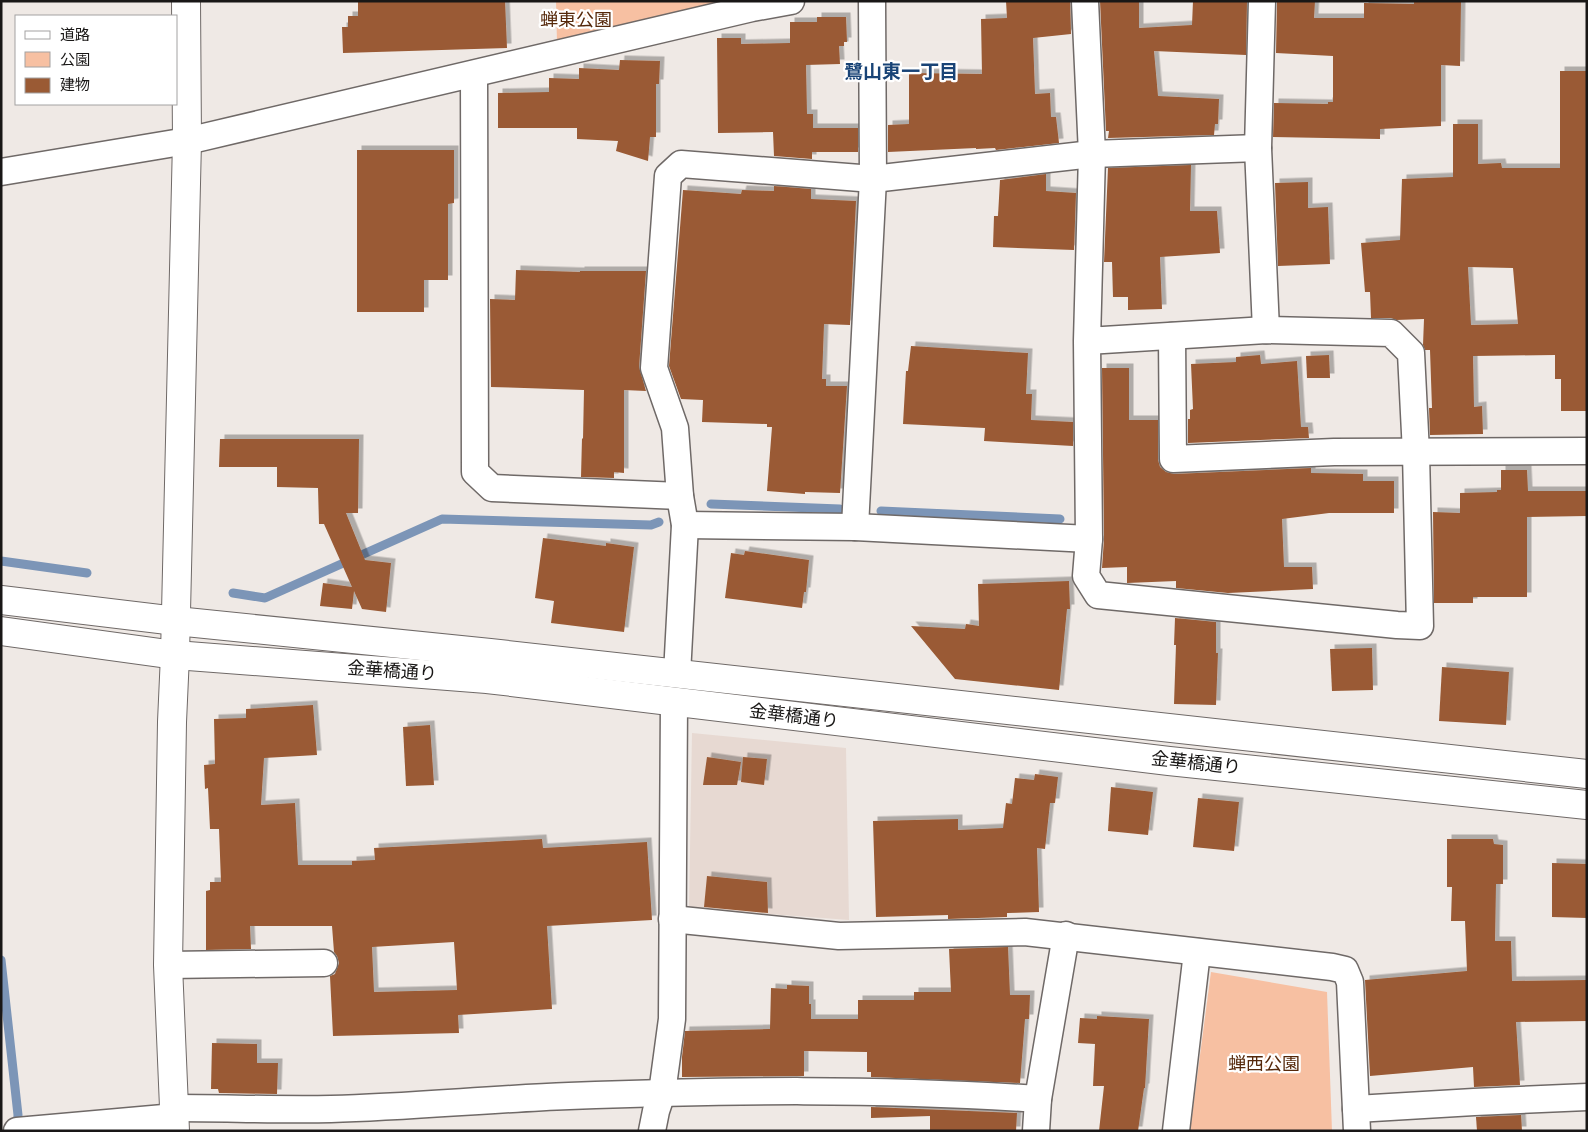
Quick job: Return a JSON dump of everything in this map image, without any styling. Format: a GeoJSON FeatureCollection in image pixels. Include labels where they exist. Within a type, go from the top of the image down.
{"type":"FeatureCollection","features":[{"type":"Feature","properties":{"kind":"street"},"geometry":{"type":"LineString","coordinates":[[175,1119],[168,965],[172,722],[187,141],[186,1]]}},
{"type":"Feature","properties":{"kind":"street"},"geometry":{"type":"LineString","coordinates":[[1,172],[187,141],[474,74],[752,5],[791,1]]}},
{"type":"Feature","properties":{"kind":"street"},"geometry":{"type":"LineString","coordinates":[[854,527],[873,179],[872,1]]}},
{"type":"Feature","properties":{"kind":"street"},"geometry":{"type":"LineString","coordinates":[[1085,1],[1092,154],[1087,341],[1089,539],[1086,576],[1098,595],[1397,626],[1420,626],[1416,453],[1411,353],[1391,333],[1266,330],[1087,341]]}},
{"type":"Feature","properties":{"kind":"street"},"geometry":{"type":"LineString","coordinates":[[1262,1],[1258,148],[1266,330]]}},
{"type":"Feature","properties":{"kind":"street"},"geometry":{"type":"LineString","coordinates":[[474,74],[475,472],[492,488],[680,496]]}},
{"type":"Feature","properties":{"kind":"street"},"geometry":{"type":"LineString","coordinates":[[677,674],[685,525],[680,496],[675,428],[654,368],[668,176],[682,164],[873,179],[1092,154],[1258,148]]}},
{"type":"Feature","properties":{"kind":"street"},"geometry":{"type":"LineString","coordinates":[[1172,336],[1173,459],[1334,452],[1587,451]]}},
{"type":"Feature","properties":{"kind":"street"},"geometry":{"type":"LineString","coordinates":[[685,525],[854,527],[1089,539]]}},
{"type":"Feature","properties":{"kind":"street","name":"金華橋通り"},"geometry":{"type":"LineString","coordinates":[[1,600],[176,622],[677,674],[1587,774]]}},
{"type":"Feature","properties":{"kind":"street","name":"金華橋通り"},"geometry":{"type":"LineString","coordinates":[[1,631],[175,655],[487,679],[1159,760],[1587,805]]}},
{"type":"Feature","properties":{"kind":"street"},"geometry":{"type":"LineString","coordinates":[[652,1131],[662,1093],[672,1019],[674,702]]}},
{"type":"Feature","properties":{"kind":"street"},"geometry":{"type":"LineString","coordinates":[[672,919],[838,936],[1025,932],[1066,935],[1332,967],[1345,970],[1350,982],[1356,1120],[1474,1102],[1587,1097]]}},
{"type":"Feature","properties":{"kind":"street"},"geometry":{"type":"LineString","coordinates":[[1036,1131],[1038,1099],[1066,935]]}},
{"type":"Feature","properties":{"kind":"street"},"geometry":{"type":"LineString","coordinates":[[1176,1131],[1197,952]]}},
{"type":"Feature","properties":{"kind":"street"},"geometry":{"type":"LineString","coordinates":[[168,965],[324,963]]}},
{"type":"Feature","properties":{"kind":"street"},"geometry":{"type":"LineString","coordinates":[[24,1130],[331,1109],[568,1096],[662,1093],[830,1091],[950,1093],[1038,1099]]}},
{"type":"Feature","properties":{"kind":"shaded area"},"geometry":{"type":"Polygon","coordinates":[[[692,733],[846,748],[849,920],[689,908],[692,733]]]}},
{"type":"Feature","properties":{"kind":"green space","name":"蝉東公園"},"geometry":{"type":"Polygon","coordinates":[[[556,1],[732,1],[557,43],[556,1]]]}},
{"type":"Feature","properties":{"kind":"green space","name":"蝉西公園"},"geometry":{"type":"Polygon","coordinates":[[[1211,972],[1327,992],[1332,1131],[1190,1131],[1211,972]]]}},
{"type":"Feature","properties":{"kind":"building"},"geometry":{"type":"Polygon","coordinates":[[[358,1],[505,1],[507,48],[343,53],[342,27],[348,27],[348,16],[358,16],[358,1]]]}},
{"type":"Feature","properties":{"kind":"building"},"geometry":{"type":"Polygon","coordinates":[[[1006,1],[1070,1],[1071,34],[1033,38],[1035,94],[1050,93],[1051,117],[1056,117],[1059,143],[996,150],[995,148],[976,148],[888,152],[888,125],[909,124],[909,73],[982,74],[981,19],[1007,18],[1006,1]]]}},
{"type":"Feature","properties":{"kind":"building"},"geometry":{"type":"Polygon","coordinates":[[[1100,1],[1139,1],[1139,28],[1192,25],[1193,1],[1247,1],[1246,55],[1154,51],[1158,96],[1219,99],[1218,124],[1215,124],[1214,135],[1108,138],[1109,131],[1106,131],[1100,1]]]}},
{"type":"Feature","properties":{"kind":"building"},"geometry":{"type":"Polygon","coordinates":[[[1277,1],[1315,1],[1314,18],[1364,18],[1364,3],[1414,4],[1414,1],[1461,1],[1460,66],[1441,65],[1441,126],[1380,129],[1380,139],[1273,137],[1274,103],[1328,104],[1328,102],[1333,102],[1333,56],[1276,53],[1277,1]]]}},
{"type":"Feature","properties":{"kind":"building"},"geometry":{"type":"Polygon","coordinates":[[[817,17],[846,17],[847,42],[844,42],[844,46],[839,46],[840,64],[806,65],[807,114],[813,114],[813,128],[858,128],[858,152],[812,152],[812,159],[774,156],[773,132],[718,133],[717,38],[741,38],[741,44],[790,43],[790,22],[817,22],[817,17]]]}},
{"type":"Feature","properties":{"kind":"building"},"geometry":{"type":"Polygon","coordinates":[[[620,60],[660,61],[659,84],[656,84],[656,137],[650,137],[648,161],[616,151],[618,141],[577,139],[577,128],[498,128],[498,93],[549,92],[549,78],[579,79],[579,68],[619,70],[620,60]]]}},
{"type":"Feature","properties":{"kind":"building"},"geometry":{"type":"Polygon","coordinates":[[[1560,71],[1587,71],[1587,411],[1561,411],[1561,379],[1555,379],[1555,355],[1473,356],[1474,407],[1482,406],[1483,434],[1430,435],[1429,408],[1432,408],[1430,350],[1425,350],[1423,345],[1424,319],[1396,320],[1391,318],[1371,318],[1370,292],[1365,292],[1361,243],[1400,240],[1402,179],[1453,177],[1453,124],[1478,124],[1478,164],[1501,163],[1502,168],[1560,168],[1560,71]],[[1468,267],[1471,325],[1518,324],[1513,268],[1468,267]]]}},
{"type":"Feature","properties":{"kind":"building"},"geometry":{"type":"Polygon","coordinates":[[[357,150],[454,150],[454,203],[448,204],[448,280],[424,280],[424,312],[357,312],[357,150]]]}},
{"type":"Feature","properties":{"kind":"building"},"geometry":{"type":"Polygon","coordinates":[[[1191,165],[1190,211],[1217,211],[1220,253],[1160,257],[1162,309],[1128,310],[1128,297],[1113,297],[1112,262],[1104,262],[1108,168],[1191,165]]]}},
{"type":"Feature","properties":{"kind":"building"},"geometry":{"type":"Polygon","coordinates":[[[1046,174],[1046,191],[1076,193],[1074,250],[993,247],[994,216],[998,216],[1000,180],[1046,174]]]}},
{"type":"Feature","properties":{"kind":"building"},"geometry":{"type":"Polygon","coordinates":[[[1308,182],[1308,208],[1328,207],[1330,264],[1278,266],[1275,183],[1308,182]]]}},
{"type":"Feature","properties":{"kind":"building"},"geometry":{"type":"Polygon","coordinates":[[[774,186],[811,189],[811,199],[856,201],[850,325],[824,324],[822,379],[826,379],[826,386],[847,386],[840,493],[805,492],[805,494],[767,491],[772,427],[767,427],[767,424],[702,422],[703,400],[681,399],[669,366],[683,190],[741,194],[742,190],[774,191],[774,186]]]}},
{"type":"Feature","properties":{"kind":"building"},"geometry":{"type":"Polygon","coordinates":[[[516,270],[580,272],[646,271],[639,367],[646,391],[624,390],[624,473],[614,472],[614,478],[581,477],[584,390],[491,387],[490,299],[515,300],[516,270]]]}},
{"type":"Feature","properties":{"kind":"building"},"geometry":{"type":"Polygon","coordinates":[[[911,346],[1028,353],[1026,394],[1032,394],[1031,420],[1073,422],[1073,446],[984,441],[985,428],[903,424],[906,371],[908,371],[911,346]]]}},
{"type":"Feature","properties":{"kind":"building"},"geometry":{"type":"Polygon","coordinates":[[[1260,355],[1261,364],[1297,361],[1301,427],[1308,427],[1309,438],[1188,443],[1188,419],[1190,419],[1190,410],[1193,409],[1191,364],[1236,362],[1236,357],[1260,355]]]}},
{"type":"Feature","properties":{"kind":"building"},"geometry":{"type":"Polygon","coordinates":[[[1329,355],[1330,378],[1307,378],[1306,356],[1329,355]]]}},
{"type":"Feature","properties":{"kind":"building"},"geometry":{"type":"Polygon","coordinates":[[[1102,368],[1129,368],[1129,420],[1158,420],[1158,460],[1160,467],[1166,472],[1174,474],[1311,468],[1311,473],[1363,474],[1363,481],[1394,481],[1394,513],[1329,513],[1282,519],[1284,567],[1312,567],[1313,589],[1228,593],[1176,588],[1176,581],[1127,583],[1127,567],[1102,568],[1104,539],[1102,368]]]}},
{"type":"Feature","properties":{"kind":"building"},"geometry":{"type":"Polygon","coordinates":[[[220,439],[359,439],[358,513],[346,513],[365,560],[391,563],[386,612],[362,609],[354,591],[352,609],[320,606],[323,583],[352,587],[324,524],[319,524],[318,488],[277,487],[277,467],[219,467],[220,439]]]}},
{"type":"Feature","properties":{"kind":"building"},"geometry":{"type":"Polygon","coordinates":[[[1501,470],[1527,470],[1528,491],[1587,491],[1587,516],[1527,517],[1527,597],[1473,597],[1473,603],[1434,603],[1433,512],[1460,513],[1460,493],[1497,492],[1497,490],[1501,490],[1501,470]]]}},
{"type":"Feature","properties":{"kind":"building"},"geometry":{"type":"Polygon","coordinates":[[[543,538],[606,546],[606,543],[634,547],[624,632],[551,623],[554,601],[535,598],[543,538]]]}},
{"type":"Feature","properties":{"kind":"building"},"geometry":{"type":"Polygon","coordinates":[[[745,551],[809,560],[806,592],[804,592],[802,608],[725,598],[731,553],[744,555],[745,551]]]}},
{"type":"Feature","properties":{"kind":"building"},"geometry":{"type":"Polygon","coordinates":[[[1069,581],[1070,609],[1067,609],[1059,690],[955,679],[911,626],[965,629],[966,624],[979,626],[978,584],[1069,581]]]}},
{"type":"Feature","properties":{"kind":"building"},"geometry":{"type":"Polygon","coordinates":[[[1175,618],[1216,622],[1216,653],[1218,653],[1216,705],[1174,704],[1175,618]]]}},
{"type":"Feature","properties":{"kind":"building"},"geometry":{"type":"Polygon","coordinates":[[[1372,648],[1373,690],[1332,691],[1330,649],[1372,648]]]}},
{"type":"Feature","properties":{"kind":"building"},"geometry":{"type":"Polygon","coordinates":[[[1442,667],[1509,672],[1506,725],[1439,721],[1442,667]]]}},
{"type":"Feature","properties":{"kind":"building"},"geometry":{"type":"Polygon","coordinates":[[[313,705],[317,755],[264,758],[261,805],[295,803],[298,865],[352,865],[352,861],[375,860],[374,848],[542,839],[543,848],[647,842],[652,920],[547,926],[552,1009],[458,1015],[459,1033],[333,1036],[330,976],[335,974],[339,963],[334,952],[332,926],[250,926],[251,949],[206,950],[206,891],[210,890],[210,882],[221,882],[219,829],[210,829],[208,788],[205,789],[204,765],[215,764],[214,719],[246,718],[246,709],[313,705]],[[454,942],[372,947],[374,992],[457,990],[454,942]]]}},
{"type":"Feature","properties":{"kind":"building"},"geometry":{"type":"Polygon","coordinates":[[[430,725],[434,785],[406,786],[403,727],[430,725]]]}},
{"type":"Feature","properties":{"kind":"building"},"geometry":{"type":"Polygon","coordinates":[[[707,757],[741,762],[737,785],[703,785],[707,757]]]}},
{"type":"Feature","properties":{"kind":"building"},"geometry":{"type":"Polygon","coordinates":[[[743,757],[767,759],[764,785],[741,782],[743,757]]]}},
{"type":"Feature","properties":{"kind":"building"},"geometry":{"type":"Polygon","coordinates":[[[1035,774],[1058,777],[1055,803],[1050,803],[1045,849],[1037,848],[1039,912],[1007,913],[1007,917],[948,919],[948,915],[876,917],[873,821],[958,819],[958,830],[1003,828],[1006,803],[1012,804],[1015,778],[1034,780],[1035,774]]]}},
{"type":"Feature","properties":{"kind":"building"},"geometry":{"type":"Polygon","coordinates":[[[1111,787],[1153,792],[1148,835],[1108,831],[1111,787]]]}},
{"type":"Feature","properties":{"kind":"building"},"geometry":{"type":"Polygon","coordinates":[[[1198,798],[1239,802],[1234,851],[1193,847],[1198,798]]]}},
{"type":"Feature","properties":{"kind":"building"},"geometry":{"type":"Polygon","coordinates":[[[1447,839],[1493,839],[1494,844],[1503,845],[1503,884],[1496,884],[1495,941],[1511,941],[1512,981],[1587,980],[1587,1021],[1516,1022],[1520,1085],[1474,1087],[1473,1067],[1370,1076],[1365,980],[1467,971],[1465,921],[1451,921],[1452,887],[1447,887],[1447,839]]]}},
{"type":"Feature","properties":{"kind":"building"},"geometry":{"type":"Polygon","coordinates":[[[1552,863],[1587,864],[1587,918],[1552,917],[1552,863]]]}},
{"type":"Feature","properties":{"kind":"building"},"geometry":{"type":"Polygon","coordinates":[[[707,876],[767,882],[768,913],[704,907],[707,876]]]}},
{"type":"Feature","properties":{"kind":"building"},"geometry":{"type":"Polygon","coordinates":[[[1008,947],[1010,995],[1030,995],[1029,1019],[1025,1019],[1020,1083],[871,1077],[871,1072],[867,1072],[867,1052],[804,1051],[804,1076],[682,1077],[685,1031],[770,1029],[771,988],[787,989],[787,985],[809,986],[811,1019],[858,1019],[858,1000],[914,1000],[914,992],[951,992],[949,949],[1008,947]]]}},
{"type":"Feature","properties":{"kind":"building"},"geometry":{"type":"Polygon","coordinates":[[[1097,1016],[1149,1019],[1145,1088],[1138,1131],[1099,1131],[1104,1086],[1093,1086],[1095,1044],[1078,1043],[1080,1018],[1097,1019],[1097,1016]]]}},
{"type":"Feature","properties":{"kind":"building"},"geometry":{"type":"Polygon","coordinates":[[[212,1043],[257,1044],[257,1063],[278,1063],[277,1094],[219,1093],[218,1089],[211,1089],[212,1043]]]}},
{"type":"Feature","properties":{"kind":"building"},"geometry":{"type":"Polygon","coordinates":[[[871,1107],[1017,1113],[1016,1131],[930,1131],[930,1116],[871,1118],[871,1107]]]}},
{"type":"Feature","properties":{"kind":"building"},"geometry":{"type":"Polygon","coordinates":[[[1521,1115],[1522,1131],[1477,1131],[1476,1117],[1521,1115]]]}},
{"type":"Feature","properties":{"kind":"waterway"},"geometry":{"type":"LineString","coordinates":[[711,504],[840,509]]}},
{"type":"Feature","properties":{"kind":"waterway"},"geometry":{"type":"LineString","coordinates":[[881,511],[1060,519]]}},
{"type":"Feature","properties":{"kind":"waterway"},"geometry":{"type":"LineString","coordinates":[[233,593],[265,598],[442,519],[651,525],[659,522]]}},
{"type":"Feature","properties":{"kind":"waterway"},"geometry":{"type":"LineString","coordinates":[[1,561],[87,573]]}},
{"type":"Feature","properties":{"kind":"waterway"},"geometry":{"type":"LineString","coordinates":[[1,960],[18,1115],[17,1129]]}},
{"type":"Feature","properties":{"kind":"district","name":"鷺山東一丁目"},"geometry":{"type":"Point","coordinates":[901,71]}}]}
